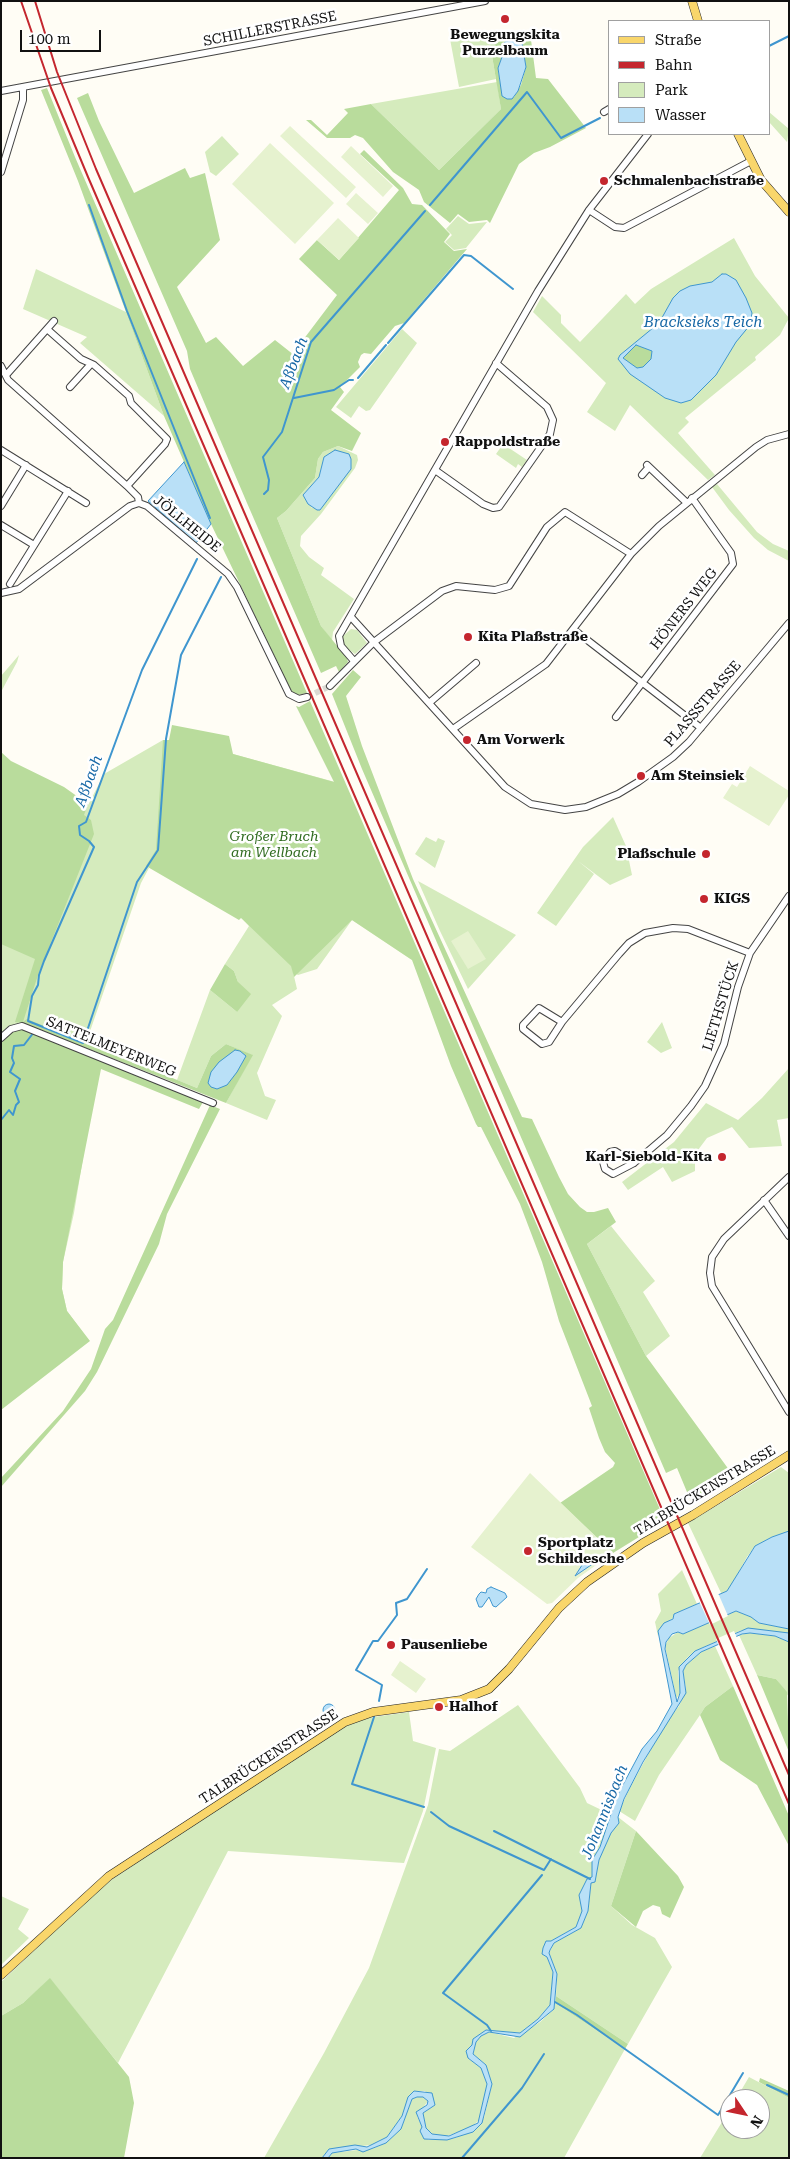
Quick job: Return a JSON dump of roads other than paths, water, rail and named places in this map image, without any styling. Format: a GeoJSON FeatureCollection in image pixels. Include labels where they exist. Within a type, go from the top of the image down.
{"type":"FeatureCollection","features":[{"type":"Feature","properties":{"kind":"main road"},"geometry":{"type":"LineString","coordinates":[[692,1],[698,20]]}},
{"type":"Feature","properties":{"kind":"main road"},"geometry":{"type":"LineString","coordinates":[[738,135],[766,186],[789,212]]}},
{"type":"Feature","properties":{"kind":"main road","name":"TALBRÜCKENSTRASSE"},"geometry":{"type":"LineString","coordinates":[[1,1976],[109,1876],[345,1722],[372,1712],[461,1700],[489,1689],[510,1669],[559,1608],[587,1582],[626,1554],[789,1455]]}},
{"type":"Feature","properties":{"kind":"street"},"geometry":{"type":"LineString","coordinates":[[444,1],[446,9]]}},
{"type":"Feature","properties":{"kind":"street","name":"SCHILLERSTRASSE"},"geometry":{"type":"LineString","coordinates":[[1,91],[485,1]]}},
{"type":"Feature","properties":{"kind":"street"},"geometry":{"type":"LineString","coordinates":[[1,172],[23,100],[24,87]]}},
{"type":"Feature","properties":{"kind":"street"},"geometry":{"type":"LineString","coordinates":[[354,661],[339,640],[351,617],[532,301],[589,210],[645,135]]}},
{"type":"Feature","properties":{"kind":"street"},"geometry":{"type":"LineString","coordinates":[[589,210],[615,227],[624,228],[751,161]]}},
{"type":"Feature","properties":{"kind":"street"},"geometry":{"type":"LineString","coordinates":[[6,374],[54,321]]}},
{"type":"Feature","properties":{"kind":"street"},"geometry":{"type":"LineString","coordinates":[[47,329],[81,359],[91,364],[129,396],[131,403],[167,439],[165,444],[127,486]]}},
{"type":"Feature","properties":{"kind":"street"},"geometry":{"type":"LineString","coordinates":[[70,387],[91,364]]}},
{"type":"Feature","properties":{"kind":"street"},"geometry":{"type":"LineString","coordinates":[[436,470],[483,504],[493,508],[499,507],[550,434],[553,420],[547,407],[496,364]]}},
{"type":"Feature","properties":{"kind":"street"},"geometry":{"type":"LineString","coordinates":[[1,366],[8,380],[127,486],[138,497],[139,503]]}},
{"type":"Feature","properties":{"kind":"street"},"geometry":{"type":"LineString","coordinates":[[452,729],[546,664],[631,554],[689,500],[756,447],[767,440],[789,434]]}},
{"type":"Feature","properties":{"kind":"street"},"geometry":{"type":"LineString","coordinates":[[1,450],[86,503]]}},
{"type":"Feature","properties":{"kind":"street"},"geometry":{"type":"LineString","coordinates":[[1,506],[26,465]]}},
{"type":"Feature","properties":{"kind":"street"},"geometry":{"type":"LineString","coordinates":[[642,474],[648,466],[689,500]]}},
{"type":"Feature","properties":{"kind":"street"},"geometry":{"type":"LineString","coordinates":[[10,584],[68,492]]}},
{"type":"Feature","properties":{"kind":"street","name":"HÖNERS WEG"},"geometry":{"type":"LineString","coordinates":[[642,683],[733,564],[731,552],[689,500]]}},
{"type":"Feature","properties":{"kind":"street","name":"JÖLLHEIDE"},"geometry":{"type":"LineString","coordinates":[[1,593],[19,589],[130,506],[139,503],[147,506],[228,574],[238,587],[289,694],[300,699],[307,697]]}},
{"type":"Feature","properties":{"kind":"street"},"geometry":{"type":"LineString","coordinates":[[330,686],[374,642],[442,591],[456,586],[495,590],[509,586],[547,527],[565,512],[631,554]]}},
{"type":"Feature","properties":{"kind":"street"},"geometry":{"type":"LineString","coordinates":[[1,525],[34,545]]}},
{"type":"Feature","properties":{"kind":"street","name":"PLASSSTRASSE"},"geometry":{"type":"LineString","coordinates":[[351,617],[512,793],[539,807],[565,810],[586,807],[638,782],[673,757],[701,728],[789,623]]}},
{"type":"Feature","properties":{"kind":"street"},"geometry":{"type":"LineString","coordinates":[[574,630],[701,728]]}},
{"type":"Feature","properties":{"kind":"street"},"geometry":{"type":"LineString","coordinates":[[429,703],[476,663]]}},
{"type":"Feature","properties":{"kind":"street"},"geometry":{"type":"LineString","coordinates":[[616,717],[642,683]]}},
{"type":"Feature","properties":{"kind":"street","name":"LIETHSTÜCK"},"geometry":{"type":"LineString","coordinates":[[634,1163],[615,1151],[610,1152],[603,1162],[605,1169],[613,1174],[634,1163],[672,1128],[705,1086],[724,1044],[738,988],[750,953],[789,896]]}},
{"type":"Feature","properties":{"kind":"street"},"geometry":{"type":"LineString","coordinates":[[562,1022],[539,1008],[523,1025],[523,1029],[542,1044],[549,1042],[562,1022],[618,954],[629,943],[645,933],[673,928],[688,929],[750,953]]}},
{"type":"Feature","properties":{"kind":"street","name":"SATTELMEYERWEG"},"geometry":{"type":"LineString","coordinates":[[1,1038],[11,1029],[22,1026],[214,1102]]}},
{"type":"Feature","properties":{"kind":"street"},"geometry":{"type":"LineString","coordinates":[[789,1177],[717,1248],[712,1257],[710,1279],[789,1412]]}},
{"type":"Feature","properties":{"kind":"street"},"geometry":{"type":"LineString","coordinates":[[764,1200],[789,1236]]}},
{"type":"Feature","properties":{"kind":"water"},"geometry":{"type":"Polygon","coordinates":[[[510,40],[522,43],[526,67],[518,91],[512,99],[507,99],[502,96],[498,68],[502,57],[500,49],[505,42],[510,40]]]}},
{"type":"Feature","properties":{"kind":"water","name":"Bracksieks Teich"},"geometry":{"type":"Polygon","coordinates":[[[722,274],[726,274],[736,280],[752,313],[750,325],[736,342],[716,375],[691,400],[681,403],[665,398],[630,374],[618,359],[620,355],[659,323],[673,298],[680,291],[690,286],[712,282],[722,274]],[[636,345],[623,358],[637,368],[643,367],[651,359],[652,351],[636,345]]]}},
{"type":"Feature","properties":{"kind":"water"},"geometry":{"type":"Polygon","coordinates":[[[335,450],[349,454],[351,469],[320,510],[317,510],[308,504],[303,495],[319,477],[324,457],[335,450]]]}},
{"type":"Feature","properties":{"kind":"water"},"geometry":{"type":"Polygon","coordinates":[[[184,462],[211,524],[196,543],[148,501],[184,462]]]}},
{"type":"Feature","properties":{"kind":"water"},"geometry":{"type":"Polygon","coordinates":[[[235,1050],[240,1051],[246,1056],[237,1072],[227,1085],[217,1089],[211,1087],[208,1083],[211,1072],[219,1062],[235,1050]]]}},
{"type":"Feature","properties":{"kind":"water"},"geometry":{"type":"Polygon","coordinates":[[[789,1531],[789,1629],[759,1623],[751,1617],[736,1611],[683,1634],[678,1632],[672,1634],[666,1642],[665,1649],[677,1702],[680,1693],[679,1667],[695,1651],[748,1628],[789,1633],[789,1642],[775,1636],[742,1634],[701,1652],[686,1665],[683,1671],[686,1693],[643,1762],[624,1799],[618,1817],[619,1823],[611,1833],[599,1860],[595,1882],[591,1883],[588,1911],[581,1928],[554,1943],[550,1950],[549,1953],[557,1974],[554,2009],[520,2037],[489,2032],[481,2036],[476,2042],[473,2054],[486,2065],[492,2084],[482,2123],[473,2132],[447,2140],[424,2139],[420,2131],[422,2127],[416,2112],[427,2105],[428,2101],[423,2097],[417,2097],[412,2099],[401,2129],[386,2143],[363,2152],[356,2149],[332,2153],[328,2158],[322,2158],[329,2149],[355,2145],[367,2147],[387,2137],[402,2116],[408,2097],[414,2091],[432,2093],[435,2105],[423,2113],[426,2128],[432,2134],[449,2136],[478,2123],[487,2084],[481,2068],[468,2058],[466,2051],[472,2045],[473,2039],[486,2030],[520,2033],[538,2019],[550,2005],[553,1972],[547,1957],[542,1954],[543,1948],[546,1941],[551,1941],[576,1927],[582,1911],[579,1895],[587,1879],[592,1877],[592,1860],[600,1847],[617,1796],[642,1749],[657,1731],[672,1704],[658,1631],[664,1623],[673,1619],[674,1614],[727,1591],[755,1546],[789,1531]]]}},
{"type":"Feature","properties":{"kind":"water"},"geometry":{"type":"Polygon","coordinates":[[[589,1557],[594,1563],[575,1576],[586,1559],[589,1557]]]}},
{"type":"Feature","properties":{"kind":"water"},"geometry":{"type":"Polygon","coordinates":[[[491,1587],[505,1593],[507,1597],[496,1607],[493,1606],[489,1597],[482,1607],[479,1607],[476,1599],[479,1594],[481,1592],[486,1593],[487,1589],[491,1587]]]}},
{"type":"Feature","properties":{"kind":"water"},"geometry":{"type":"Polygon","coordinates":[[[327,1704],[331,1704],[335,1710],[331,1716],[327,1716],[323,1712],[323,1708],[327,1704]]]}},
{"type":"Feature","properties":{"kind":"waterway","name":"Aßbach"},"geometry":{"type":"LineString","coordinates":[[770,46],[789,36]]}},
{"type":"Feature","properties":{"kind":"waterway","name":"Aßbach"},"geometry":{"type":"LineString","coordinates":[[430,205],[527,92],[561,138],[600,118]]}},
{"type":"Feature","properties":{"kind":"waterway"},"geometry":{"type":"LineString","coordinates":[[89,205],[127,311],[210,518]]}},
{"type":"Feature","properties":{"kind":"waterway","name":"Aßbach"},"geometry":{"type":"LineString","coordinates":[[264,494],[268,490],[269,480],[263,457],[282,432],[311,342],[425,211]]}},
{"type":"Feature","properties":{"kind":"waterway"},"geometry":{"type":"LineString","coordinates":[[388,343],[464,255],[471,256],[513,289]]}},
{"type":"Feature","properties":{"kind":"waterway"},"geometry":{"type":"LineString","coordinates":[[358,378],[386,345]]}},
{"type":"Feature","properties":{"kind":"waterway"},"geometry":{"type":"LineString","coordinates":[[294,398],[334,390],[349,380],[353,380]]}},
{"type":"Feature","properties":{"kind":"waterway"},"geometry":{"type":"LineString","coordinates":[[197,559],[142,670],[86,822],[79,826],[80,835],[94,847],[44,961],[38,985],[32,996],[28,1021],[83,1043],[137,882],[158,850],[166,739],[181,655],[221,577]]}},
{"type":"Feature","properties":{"kind":"waterway","name":"Aßbach"},"geometry":{"type":"LineString","coordinates":[[1,1120],[9,1110],[13,1115],[19,1102],[15,1091],[20,1079],[10,1072],[14,1063],[12,1058],[14,1046],[24,1045],[34,1032]]}},
{"type":"Feature","properties":{"kind":"waterway"},"geometry":{"type":"LineString","coordinates":[[379,1701],[382,1685],[356,1670],[373,1641],[378,1641],[397,1615],[396,1603],[407,1599],[427,1569]]}},
{"type":"Feature","properties":{"kind":"waterway"},"geometry":{"type":"LineString","coordinates":[[374,1717],[352,1784],[424,1807]]}},
{"type":"Feature","properties":{"kind":"waterway"},"geometry":{"type":"LineString","coordinates":[[431,1812],[449,1826],[544,1870],[551,1859]]}},
{"type":"Feature","properties":{"kind":"waterway"},"geometry":{"type":"LineString","coordinates":[[494,1831],[590,1879]]}},
{"type":"Feature","properties":{"kind":"waterway"},"geometry":{"type":"LineString","coordinates":[[491,2031],[487,2025],[443,1993],[542,1875]]}},
{"type":"Feature","properties":{"kind":"waterway"},"geometry":{"type":"LineString","coordinates":[[555,2002],[577,2015],[718,2115],[743,2073]]}},
{"type":"Feature","properties":{"kind":"waterway"},"geometry":{"type":"LineString","coordinates":[[462,2158],[522,2088],[544,2054]]}},
{"type":"Feature","properties":{"kind":"waterway"},"geometry":{"type":"LineString","coordinates":[[767,2085],[789,2095]]}},
{"type":"Feature","properties":{"kind":"tunnel"},"geometry":{"type":"LineString","coordinates":[[307,697],[330,686]]}},
{"type":"Feature","properties":{"kind":"railway"},"geometry":{"type":"LineString","coordinates":[[21,1],[51,88],[88,177],[789,1804]]}},
{"type":"Feature","properties":{"kind":"railway"},"geometry":{"type":"LineString","coordinates":[[35,1],[57,72],[96,169],[789,1775]]}},
{"type":"Feature","properties":{"kind":"place","name":"Bewegungskita Purzelbaum"},"geometry":{"type":"Point","coordinates":[505,19]}},
{"type":"Feature","properties":{"kind":"place","name":"Schmalenbachstraße"},"geometry":{"type":"Point","coordinates":[604,181]}},
{"type":"Feature","properties":{"kind":"place","name":"Rappoldstraße"},"geometry":{"type":"Point","coordinates":[445,442]}},
{"type":"Feature","properties":{"kind":"place","name":"Kita Plaßstraße"},"geometry":{"type":"Point","coordinates":[468,637]}},
{"type":"Feature","properties":{"kind":"place","name":"Am Vorwerk"},"geometry":{"type":"Point","coordinates":[467,740]}},
{"type":"Feature","properties":{"kind":"place","name":"Am Steinsiek"},"geometry":{"type":"Point","coordinates":[641,776]}},
{"type":"Feature","properties":{"kind":"place","name":"Plaßschule"},"geometry":{"type":"Point","coordinates":[706,854]}},
{"type":"Feature","properties":{"kind":"place","name":"KIGS"},"geometry":{"type":"Point","coordinates":[704,899]}},
{"type":"Feature","properties":{"kind":"place","name":"Karl-Siebold-Kita"},"geometry":{"type":"Point","coordinates":[722,1157]}},
{"type":"Feature","properties":{"kind":"place","name":"Sportplatz Schildesche"},"geometry":{"type":"Point","coordinates":[528,1551]}},
{"type":"Feature","properties":{"kind":"place","name":"Pausenliebe"},"geometry":{"type":"Point","coordinates":[391,1645]}},
{"type":"Feature","properties":{"kind":"place","name":"Halhof"},"geometry":{"type":"Point","coordinates":[439,1707]}},
{"type":"Feature","properties":{"kind":"park label","name":"Großer Bruch am Wellbach"},"geometry":{"type":"Point","coordinates":[274,846]}},
{"type":"Feature","properties":{"kind":"water label","name":"Johannisbach"},"geometry":{"type":"Point","coordinates":[605,1812]}}]}
